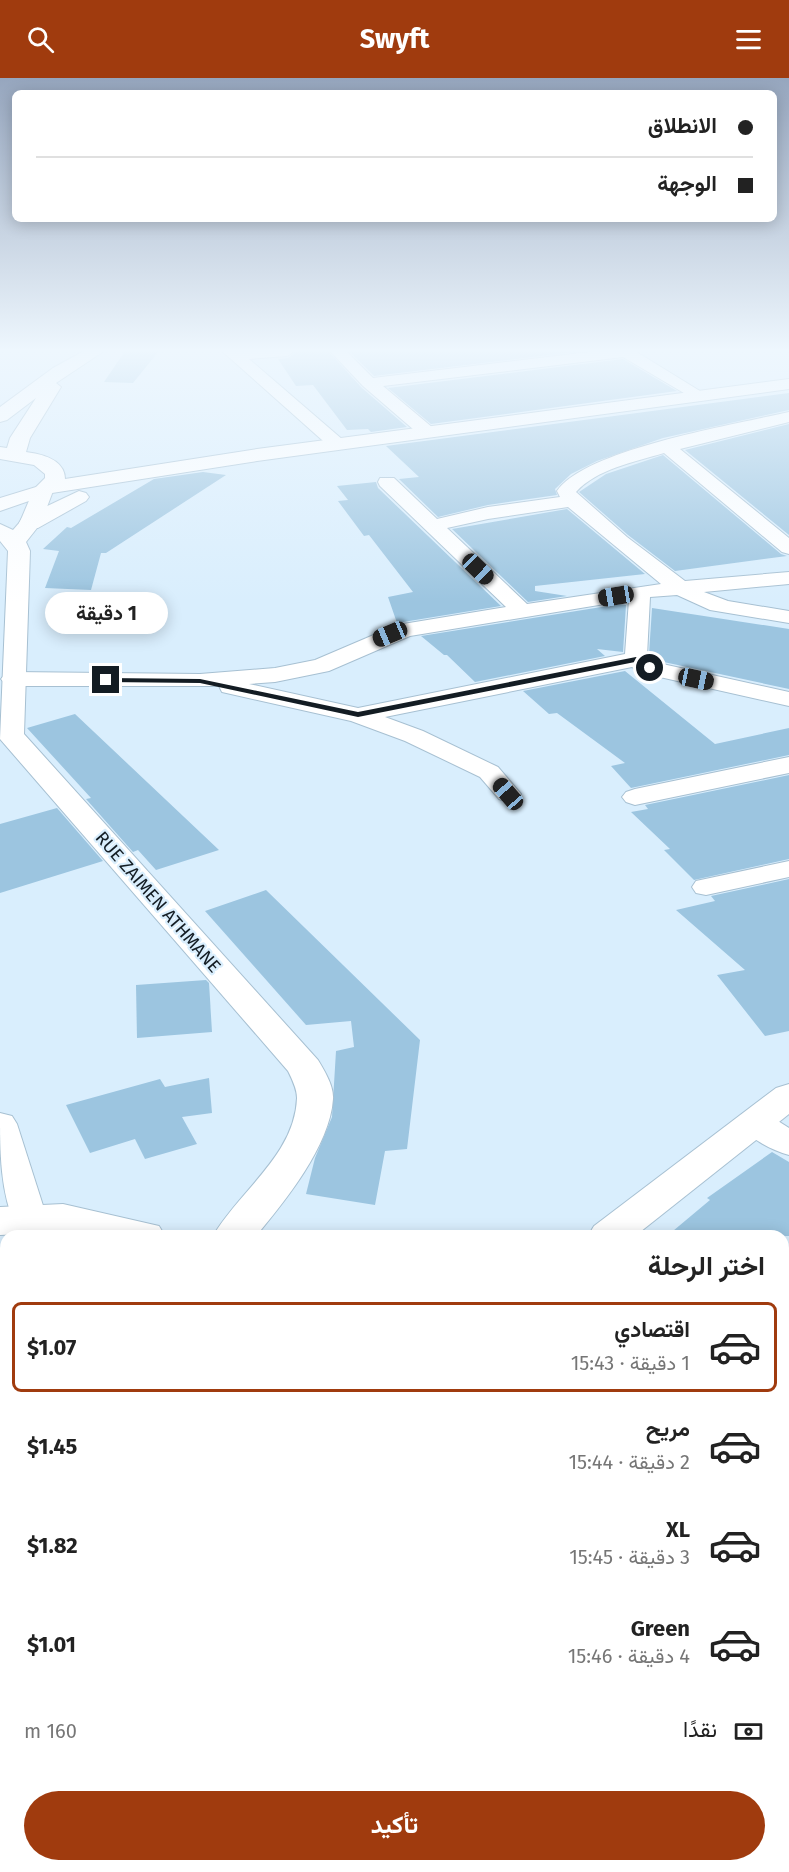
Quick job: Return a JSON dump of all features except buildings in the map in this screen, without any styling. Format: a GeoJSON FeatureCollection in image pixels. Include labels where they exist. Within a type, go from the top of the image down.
{"type":"FeatureCollection","features":[{"type":"Feature","properties":{"kind":"main road"},"geometry":{"type":"LineString","coordinates":[[22,435],[8,454],[48,464],[92,470],[142,472]]}},
{"type":"Feature","properties":{"kind":"main road"},"geometry":{"type":"LineString","coordinates":[[0,505],[25,499],[45,490],[142,472],[407,435]]}},
{"type":"Feature","properties":{"kind":"main road"},"geometry":{"type":"LineString","coordinates":[[15,532],[45,490],[55,480],[55,472],[48,464]]}},
{"type":"Feature","properties":{"kind":"main road"},"geometry":{"type":"LineString","coordinates":[[15,532],[80,497],[142,472]]}},
{"type":"Feature","properties":{"kind":"main road","name":"RUE ZAIMEN ATHMANE"},"geometry":{"type":"LineString","coordinates":[[15,532],[19,551],[11,735],[305,1068],[315,1096],[307,1126],[291,1159],[261,1204],[238,1230]]}},
{"type":"Feature","properties":{"kind":"main road"},"geometry":{"type":"LineString","coordinates":[[616,1230],[789,1096]]}},
{"type":"Feature","properties":{"kind":"main road"},"geometry":{"type":"LineString","coordinates":[[15,1220],[89,1222],[121,1230]]}},
{"type":"Feature","properties":{"kind":"street"},"geometry":{"type":"LineString","coordinates":[[326,435],[337,444]]}},
{"type":"Feature","properties":{"kind":"street"},"geometry":{"type":"LineString","coordinates":[[729,435],[605,465],[584,475],[568,487],[567,496],[682,589],[706,602],[732,609],[789,617]]}},
{"type":"Feature","properties":{"kind":"street"},"geometry":{"type":"LineString","coordinates":[[668,448],[789,548]]}},
{"type":"Feature","properties":{"kind":"street"},"geometry":{"type":"LineString","coordinates":[[387,482],[522,611]]}},
{"type":"Feature","properties":{"kind":"street"},"geometry":{"type":"LineString","coordinates":[[432,526],[488,513],[572,501]]}},
{"type":"Feature","properties":{"kind":"street"},"geometry":{"type":"LineString","coordinates":[[13,679],[200,681],[275,675],[321,666],[405,630],[640,592],[789,578]]}},
{"type":"Feature","properties":{"kind":"street"},"geometry":{"type":"LineString","coordinates":[[636,659],[640,592]]}},
{"type":"Feature","properties":{"kind":"street"},"geometry":{"type":"LineString","coordinates":[[358,715],[636,659],[650,668],[789,699]]}},
{"type":"Feature","properties":{"kind":"street"},"geometry":{"type":"LineString","coordinates":[[200,681],[358,715],[414,736],[489,772],[508,794]]}},
{"type":"Feature","properties":{"kind":"street"},"geometry":{"type":"LineString","coordinates":[[635,796],[789,765]]}},
{"type":"Feature","properties":{"kind":"street"},"geometry":{"type":"LineString","coordinates":[[706,887],[789,869]]}},
{"type":"Feature","properties":{"kind":"street"},"geometry":{"type":"LineString","coordinates":[[755,1122],[789,1144]]}},
{"type":"Feature","properties":{"kind":"street"},"geometry":{"type":"LineString","coordinates":[[0,1124],[15,1220]]}},
{"type":"Feature","properties":{"kind":"route"},"geometry":{"type":"LineString","coordinates":[[106,680],[200,681],[358,715],[636,659],[650,668]]}}]}
